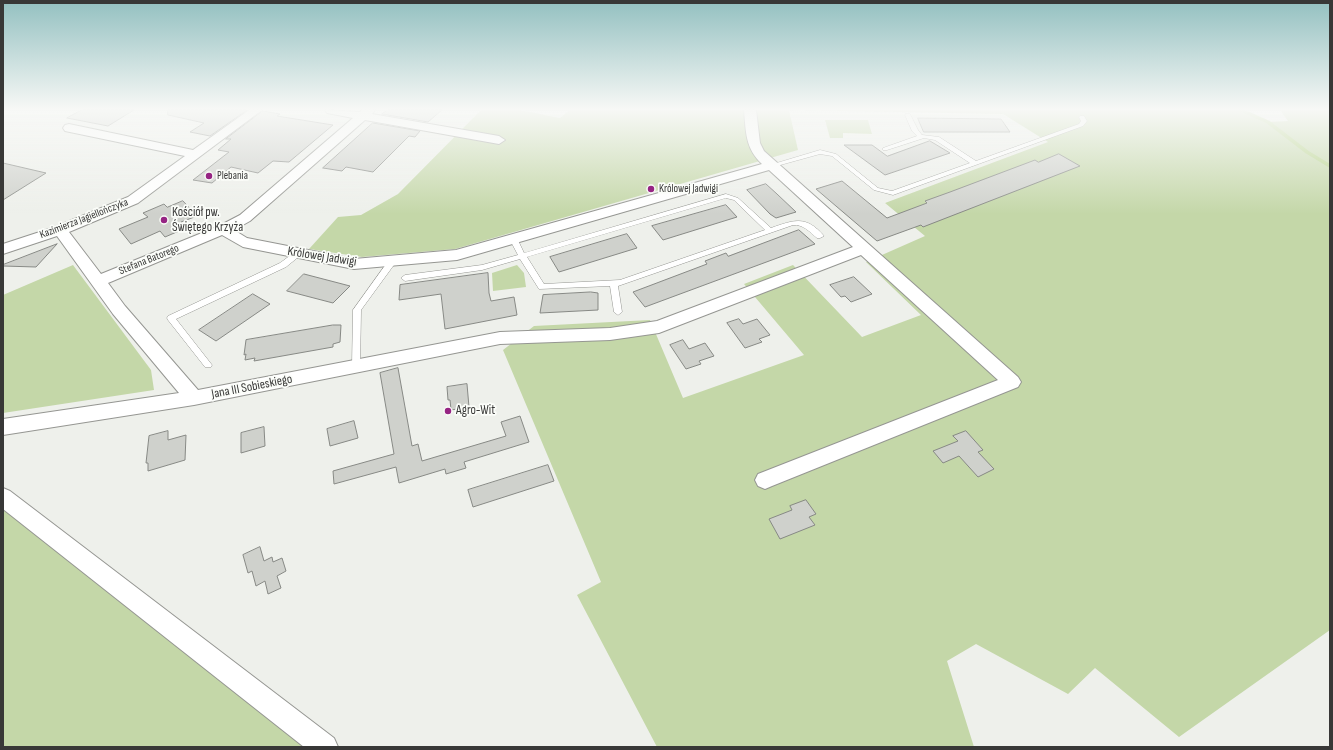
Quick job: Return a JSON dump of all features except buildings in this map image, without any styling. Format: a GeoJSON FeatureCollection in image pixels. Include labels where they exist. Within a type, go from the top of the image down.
{"type":"FeatureCollection","features":[{"type":"Feature","properties":{"kind":"street"},"geometry":{"type":"LineString","coordinates":[[152,145],[196,154]]}},
{"type":"Feature","properties":{"kind":"street","name":"Kazimierza Jagiellończyka"},"geometry":{"type":"LineString","coordinates":[[3,249],[60,230],[133,200],[208,145]]}},
{"type":"Feature","properties":{"kind":"street","name":"Stefana Batorego"},"geometry":{"type":"LineString","coordinates":[[99,281],[224,229],[245,218],[328,145]]}},
{"type":"Feature","properties":{"kind":"street"},"geometry":{"type":"LineString","coordinates":[[755,145],[758,153],[1012,382],[764,480]]}},
{"type":"Feature","properties":{"kind":"street","name":"Królowej Jadwigi"},"geometry":{"type":"LineString","coordinates":[[224,229],[232,236],[243,242],[354,264],[457,256],[773,165]]}},
{"type":"Feature","properties":{"kind":"street"},"geometry":{"type":"LineString","coordinates":[[60,230],[119,310],[194,398]]}},
{"type":"Feature","properties":{"kind":"street","name":"Jana III Sobieskiego"},"geometry":{"type":"LineString","coordinates":[[3,427],[194,398],[500,338],[610,334],[659,327],[864,248]]}},
{"type":"Feature","properties":{"kind":"street"},"geometry":{"type":"LineString","coordinates":[[3,497],[325,747]]}},
{"type":"Feature","properties":{"kind":"lane"},"geometry":{"type":"LineString","coordinates":[[885,149],[897,145]]}},
{"type":"Feature","properties":{"kind":"lane"},"geometry":{"type":"LineString","coordinates":[[948,145],[976,163]]}},
{"type":"Feature","properties":{"kind":"lane"},"geometry":{"type":"LineString","coordinates":[[773,165],[820,152],[828,152],[834,155],[876,189],[893,193],[1026,145]]}},
{"type":"Feature","properties":{"kind":"lane"},"geometry":{"type":"LineString","coordinates":[[405,278],[482,267],[726,196],[736,199],[770,231]]}},
{"type":"Feature","properties":{"kind":"lane"},"geometry":{"type":"LineString","coordinates":[[514,240],[522,256],[542,287],[621,283],[800,222],[805,223],[820,236]]}},
{"type":"Feature","properties":{"kind":"lane"},"geometry":{"type":"LineString","coordinates":[[208,366],[171,318],[283,265],[298,254]]}},
{"type":"Feature","properties":{"kind":"lane"},"geometry":{"type":"LineString","coordinates":[[356,367],[357,310],[392,262]]}},
{"type":"Feature","properties":{"kind":"lane"},"geometry":{"type":"LineString","coordinates":[[614,283],[618,312]]}},
{"type":"Feature","properties":{"kind":"green space"},"geometry":{"type":"Polygon","coordinates":[[[446,145],[797,145],[798,150],[455,249],[362,257],[309,249],[338,217],[361,215],[398,194],[446,145]]]}},
{"type":"Feature","properties":{"kind":"green space"},"geometry":{"type":"Polygon","coordinates":[[[1040,145],[1330,145],[1330,630],[1179,737],[1095,668],[1068,694],[976,644],[947,661],[974,747],[657,747],[577,595],[601,582],[503,350],[534,326],[650,320],[683,398],[804,355],[744,284],[793,265],[862,337],[921,315],[866,262],[925,236],[885,203],[1040,145]]]}},
{"type":"Feature","properties":{"kind":"green space"},"geometry":{"type":"Polygon","coordinates":[[[73,265],[151,370],[154,390],[3,413],[3,295],[73,265]]]}},
{"type":"Feature","properties":{"kind":"green space"},"geometry":{"type":"Polygon","coordinates":[[[517,265],[524,273],[526,287],[493,291],[492,273],[517,265]]]}},
{"type":"Feature","properties":{"kind":"green space"},"geometry":{"type":"Polygon","coordinates":[[[3,497],[325,747],[3,747],[3,497]]]}},
{"type":"Feature","properties":{"kind":"waterway"},"geometry":{"type":"LineString","coordinates":[[1298,145],[1330,166]]}},
{"type":"Feature","properties":{"kind":"place","name":"Plebania"},"geometry":{"type":"Point","coordinates":[209,176]}},
{"type":"Feature","properties":{"kind":"place","name":"Królowej Jadwigi"},"geometry":{"type":"Point","coordinates":[651,189]}},
{"type":"Feature","properties":{"kind":"place","name":"Kościół pw. Świętego Krzyża"},"geometry":{"type":"Point","coordinates":[164,220]}},
{"type":"Feature","properties":{"kind":"place","name":"Agro-Wit"},"geometry":{"type":"Point","coordinates":[448,411]}}]}
